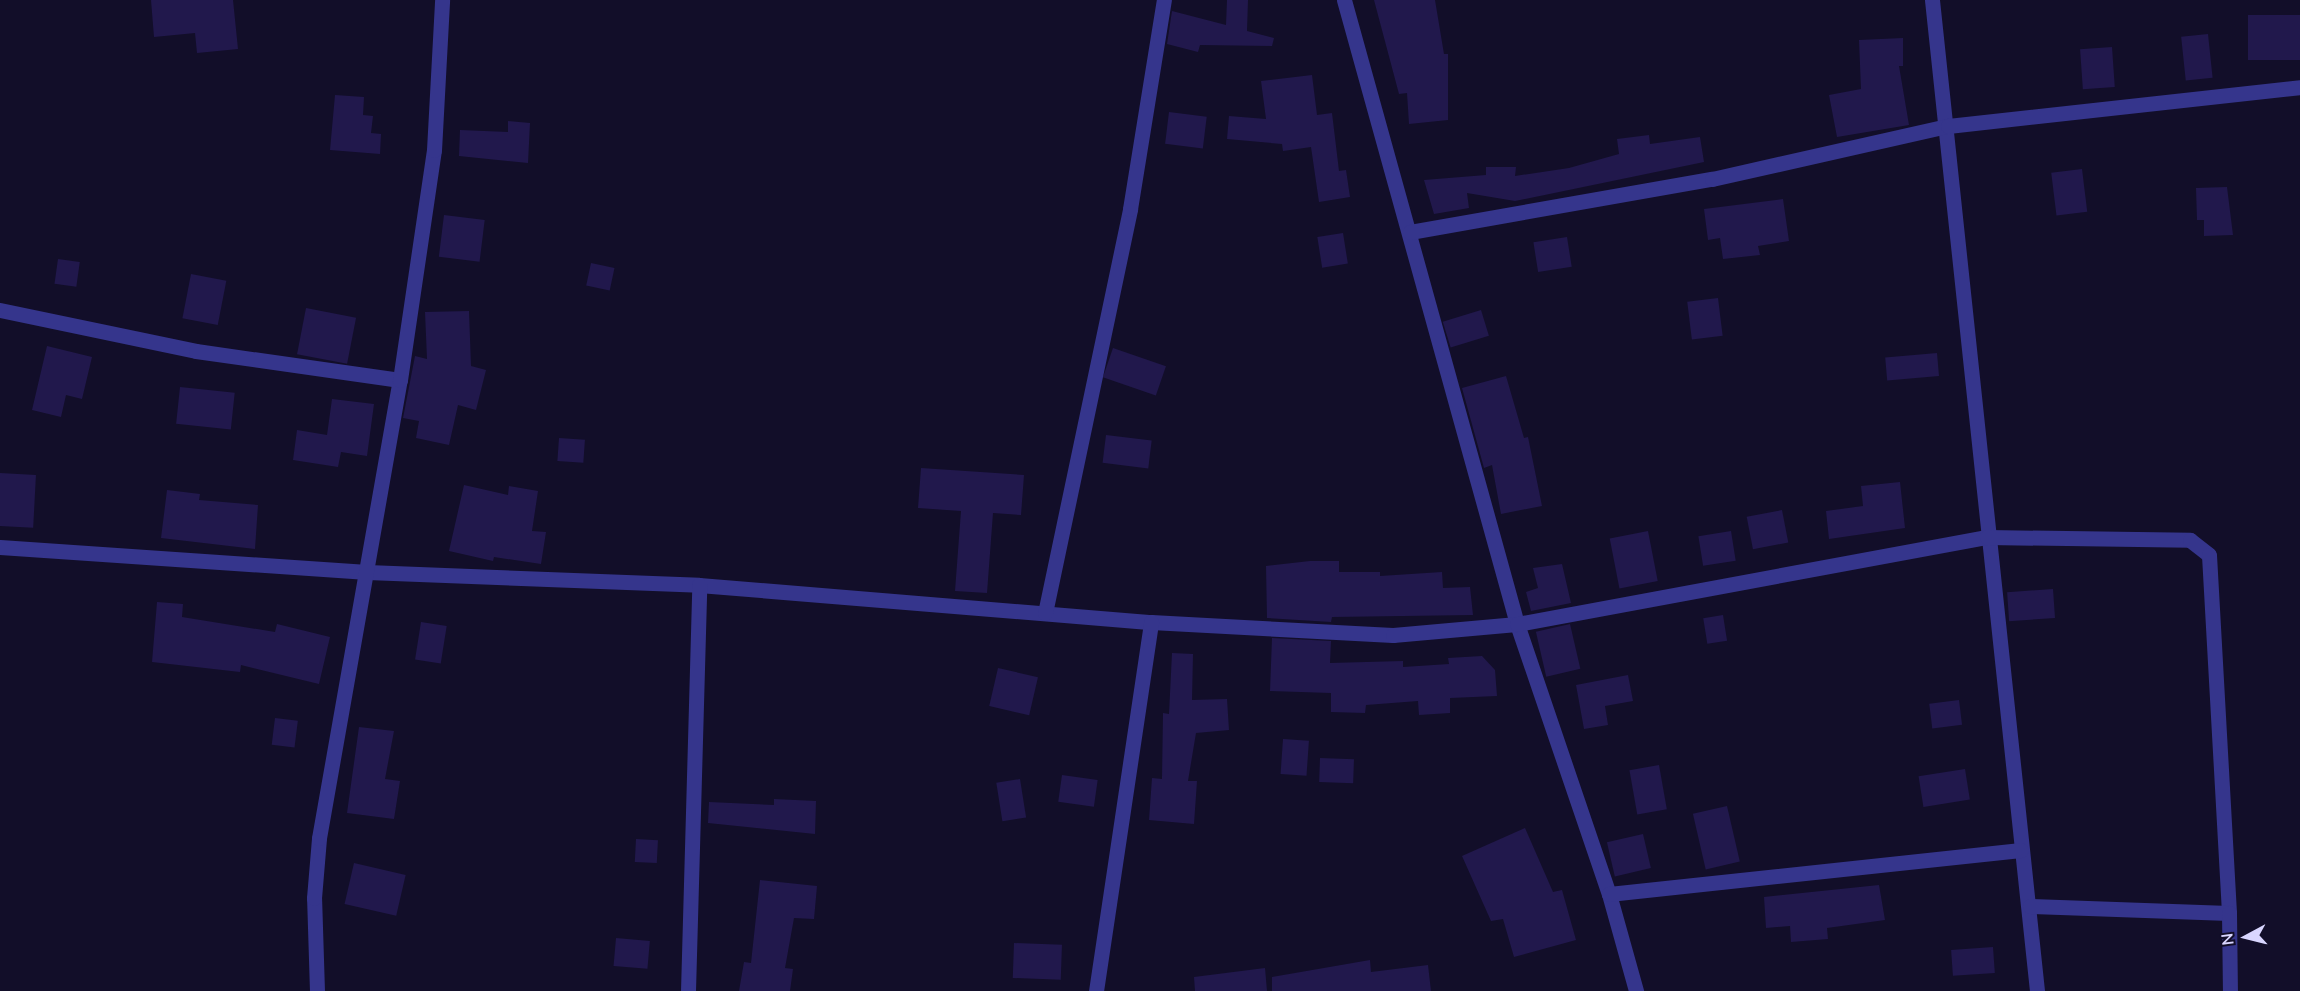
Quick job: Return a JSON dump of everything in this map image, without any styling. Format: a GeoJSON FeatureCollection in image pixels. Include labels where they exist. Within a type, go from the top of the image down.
{"type":"FeatureCollection","features":[{"type":"Feature","properties":{"kind":"street"},"geometry":{"type":"LineString","coordinates":[[317,991],[314,898],[320,838],[400,380],[434,150],[442,0]]}},
{"type":"Feature","properties":{"kind":"street"},"geometry":{"type":"LineString","coordinates":[[1045,613],[1130,209],[1164,0]]}},
{"type":"Feature","properties":{"kind":"street"},"geometry":{"type":"LineString","coordinates":[[1344,0],[1517,624],[1609,894],[1636,991]]}},
{"type":"Feature","properties":{"kind":"street"},"geometry":{"type":"LineString","coordinates":[[1932,0],[1947,126],[1987,537],[2021,850],[2030,906],[2037,991]]}},
{"type":"Feature","properties":{"kind":"street"},"geometry":{"type":"LineString","coordinates":[[1410,232],[1712,179],[1947,126],[2300,87]]}},
{"type":"Feature","properties":{"kind":"street"},"geometry":{"type":"LineString","coordinates":[[0,310],[196,351],[400,380]]}},
{"type":"Feature","properties":{"kind":"street"},"geometry":{"type":"LineString","coordinates":[[0,547],[367,572],[699,585],[1151,622],[1393,635],[1517,624],[1987,537],[2190,540],[2209,555],[2229,914],[2230,991]]}},
{"type":"Feature","properties":{"kind":"street"},"geometry":{"type":"LineString","coordinates":[[688,991],[699,585]]}},
{"type":"Feature","properties":{"kind":"street"},"geometry":{"type":"LineString","coordinates":[[1096,991],[1151,622]]}},
{"type":"Feature","properties":{"kind":"street"},"geometry":{"type":"LineString","coordinates":[[1609,894],[2021,850]]}},
{"type":"Feature","properties":{"kind":"street"},"geometry":{"type":"LineString","coordinates":[[2030,906],[2229,914]]}},
{"type":"Feature","properties":{"kind":"building"},"geometry":{"type":"Polygon","coordinates":[[[151,0],[233,0],[238,49],[197,53],[195,33],[154,37],[151,0]]]}},
{"type":"Feature","properties":{"kind":"building"},"geometry":{"type":"Polygon","coordinates":[[[1227,0],[1248,0],[1247,31],[1274,38],[1272,46],[1200,45],[1198,52],[1167,44],[1172,11],[1226,25],[1227,0]]]}},
{"type":"Feature","properties":{"kind":"building"},"geometry":{"type":"Polygon","coordinates":[[[1374,0],[1435,0],[1444,54],[1448,54],[1448,120],[1409,124],[1407,93],[1399,94],[1374,0]]]}},
{"type":"Feature","properties":{"kind":"building"},"geometry":{"type":"Polygon","coordinates":[[[2248,15],[2300,15],[2300,60],[2248,60],[2248,15]]]}},
{"type":"Feature","properties":{"kind":"building"},"geometry":{"type":"Polygon","coordinates":[[[2208,34],[2213,78],[2186,81],[2181,37],[2208,34]]]}},
{"type":"Feature","properties":{"kind":"building"},"geometry":{"type":"Polygon","coordinates":[[[1903,38],[1903,66],[1899,66],[1909,125],[1837,137],[1829,95],[1861,89],[1859,40],[1903,38]]]}},
{"type":"Feature","properties":{"kind":"building"},"geometry":{"type":"Polygon","coordinates":[[[2112,47],[2115,87],[2083,89],[2080,49],[2112,47]]]}},
{"type":"Feature","properties":{"kind":"building"},"geometry":{"type":"Polygon","coordinates":[[[1312,75],[1317,115],[1332,113],[1339,171],[1346,170],[1350,197],[1319,202],[1311,147],[1283,151],[1282,144],[1227,139],[1229,116],[1266,119],[1261,81],[1312,75]]]}},
{"type":"Feature","properties":{"kind":"building"},"geometry":{"type":"Polygon","coordinates":[[[335,95],[364,97],[363,115],[373,116],[371,133],[381,134],[380,154],[330,150],[335,95]]]}},
{"type":"Feature","properties":{"kind":"building"},"geometry":{"type":"Polygon","coordinates":[[[1169,112],[1207,117],[1203,148],[1165,144],[1169,112]]]}},
{"type":"Feature","properties":{"kind":"building"},"geometry":{"type":"Polygon","coordinates":[[[508,121],[530,123],[528,163],[459,156],[460,130],[508,132],[508,121]]]}},
{"type":"Feature","properties":{"kind":"building"},"geometry":{"type":"Polygon","coordinates":[[[1649,135],[1650,144],[1700,137],[1704,162],[1515,201],[1467,193],[1469,208],[1434,214],[1424,180],[1486,175],[1486,167],[1516,167],[1515,176],[1569,168],[1619,154],[1617,139],[1649,135]]]}},
{"type":"Feature","properties":{"kind":"building"},"geometry":{"type":"Polygon","coordinates":[[[2082,169],[2087,212],[2056,215],[2051,173],[2082,169]]]}},
{"type":"Feature","properties":{"kind":"building"},"geometry":{"type":"Polygon","coordinates":[[[2227,187],[2233,235],[2204,236],[2204,220],[2197,220],[2196,188],[2227,187]]]}},
{"type":"Feature","properties":{"kind":"building"},"geometry":{"type":"Polygon","coordinates":[[[1783,199],[1789,241],[1758,246],[1760,255],[1723,259],[1720,238],[1708,240],[1704,209],[1783,199]]]}},
{"type":"Feature","properties":{"kind":"building"},"geometry":{"type":"Polygon","coordinates":[[[444,215],[485,220],[480,262],[439,257],[444,215]]]}},
{"type":"Feature","properties":{"kind":"building"},"geometry":{"type":"Polygon","coordinates":[[[1343,233],[1348,264],[1322,268],[1317,237],[1343,233]]]}},
{"type":"Feature","properties":{"kind":"building"},"geometry":{"type":"Polygon","coordinates":[[[1567,237],[1572,267],[1538,272],[1533,242],[1567,237]]]}},
{"type":"Feature","properties":{"kind":"building"},"geometry":{"type":"Polygon","coordinates":[[[58,259],[80,262],[76,287],[55,284],[58,259]]]}},
{"type":"Feature","properties":{"kind":"building"},"geometry":{"type":"Polygon","coordinates":[[[591,263],[614,268],[610,290],[586,285],[591,263]]]}},
{"type":"Feature","properties":{"kind":"building"},"geometry":{"type":"Polygon","coordinates":[[[191,274],[226,281],[218,325],[182,318],[191,274]]]}},
{"type":"Feature","properties":{"kind":"building"},"geometry":{"type":"Polygon","coordinates":[[[1718,298],[1723,336],[1692,339],[1687,302],[1718,298]]]}},
{"type":"Feature","properties":{"kind":"building"},"geometry":{"type":"Polygon","coordinates":[[[306,308],[356,318],[347,364],[297,354],[306,308]]]}},
{"type":"Feature","properties":{"kind":"building"},"geometry":{"type":"Polygon","coordinates":[[[1481,310],[1489,336],[1451,348],[1443,322],[1481,310]]]}},
{"type":"Feature","properties":{"kind":"building"},"geometry":{"type":"Polygon","coordinates":[[[469,311],[471,366],[486,370],[476,410],[458,405],[449,445],[416,438],[419,421],[403,418],[415,356],[427,359],[425,312],[469,311]]]}},
{"type":"Feature","properties":{"kind":"building"},"geometry":{"type":"Polygon","coordinates":[[[47,346],[92,357],[82,399],[66,395],[61,417],[32,410],[47,346]]]}},
{"type":"Feature","properties":{"kind":"building"},"geometry":{"type":"Polygon","coordinates":[[[1113,348],[1166,366],[1156,396],[1103,377],[1113,348]]]}},
{"type":"Feature","properties":{"kind":"building"},"geometry":{"type":"Polygon","coordinates":[[[1937,353],[1939,376],[1887,380],[1885,358],[1937,353]]]}},
{"type":"Feature","properties":{"kind":"building"},"geometry":{"type":"Polygon","coordinates":[[[1506,376],[1524,438],[1528,437],[1542,506],[1501,514],[1492,465],[1484,468],[1462,388],[1506,376]]]}},
{"type":"Feature","properties":{"kind":"building"},"geometry":{"type":"Polygon","coordinates":[[[180,387],[235,393],[231,430],[176,424],[180,387]]]}},
{"type":"Feature","properties":{"kind":"building"},"geometry":{"type":"Polygon","coordinates":[[[332,399],[374,404],[367,456],[341,452],[338,467],[293,460],[297,430],[327,435],[332,399]]]}},
{"type":"Feature","properties":{"kind":"building"},"geometry":{"type":"Polygon","coordinates":[[[1106,435],[1152,441],[1148,468],[1103,463],[1106,435]]]}},
{"type":"Feature","properties":{"kind":"building"},"geometry":{"type":"Polygon","coordinates":[[[559,438],[585,440],[583,463],[557,461],[559,438]]]}},
{"type":"Feature","properties":{"kind":"building"},"geometry":{"type":"Polygon","coordinates":[[[921,468],[1024,475],[1021,515],[993,513],[987,593],[955,591],[961,511],[918,508],[921,468]]]}},
{"type":"Feature","properties":{"kind":"building"},"geometry":{"type":"Polygon","coordinates":[[[0,473],[36,475],[33,528],[0,526],[0,473]]]}},
{"type":"Feature","properties":{"kind":"building"},"geometry":{"type":"Polygon","coordinates":[[[1900,482],[1905,528],[1829,539],[1826,511],[1863,506],[1861,486],[1900,482]]]}},
{"type":"Feature","properties":{"kind":"building"},"geometry":{"type":"Polygon","coordinates":[[[464,485],[508,495],[509,486],[538,491],[532,531],[546,532],[541,564],[494,557],[493,561],[449,551],[464,485]]]}},
{"type":"Feature","properties":{"kind":"building"},"geometry":{"type":"Polygon","coordinates":[[[167,490],[200,494],[199,500],[258,505],[255,549],[161,538],[167,490]]]}},
{"type":"Feature","properties":{"kind":"building"},"geometry":{"type":"Polygon","coordinates":[[[1782,510],[1788,542],[1753,549],[1747,517],[1782,510]]]}},
{"type":"Feature","properties":{"kind":"building"},"geometry":{"type":"Polygon","coordinates":[[[1648,531],[1658,581],[1619,589],[1610,538],[1648,531]]]}},
{"type":"Feature","properties":{"kind":"building"},"geometry":{"type":"Polygon","coordinates":[[[1731,531],[1736,561],[1703,566],[1698,536],[1731,531]]]}},
{"type":"Feature","properties":{"kind":"building"},"geometry":{"type":"Polygon","coordinates":[[[1310,561],[1339,561],[1339,572],[1380,572],[1380,576],[1442,572],[1443,588],[1470,587],[1473,615],[1332,617],[1331,622],[1267,618],[1266,566],[1310,561]]]}},
{"type":"Feature","properties":{"kind":"building"},"geometry":{"type":"Polygon","coordinates":[[[1562,564],[1571,603],[1531,611],[1526,592],[1538,588],[1533,568],[1562,564]]]}},
{"type":"Feature","properties":{"kind":"building"},"geometry":{"type":"Polygon","coordinates":[[[2053,589],[2055,618],[2009,621],[2007,592],[2053,589]]]}},
{"type":"Feature","properties":{"kind":"building"},"geometry":{"type":"Polygon","coordinates":[[[157,602],[183,604],[182,617],[275,632],[277,624],[330,637],[319,684],[241,665],[240,672],[152,662],[157,602]]]}},
{"type":"Feature","properties":{"kind":"building"},"geometry":{"type":"Polygon","coordinates":[[[1723,615],[1727,641],[1707,644],[1703,618],[1723,615]]]}},
{"type":"Feature","properties":{"kind":"building"},"geometry":{"type":"Polygon","coordinates":[[[421,622],[447,626],[441,664],[415,660],[421,622]]]}},
{"type":"Feature","properties":{"kind":"building"},"geometry":{"type":"Polygon","coordinates":[[[1570,624],[1580,669],[1546,677],[1536,632],[1570,624]]]}},
{"type":"Feature","properties":{"kind":"building"},"geometry":{"type":"Polygon","coordinates":[[[1272,638],[1331,641],[1330,663],[1403,661],[1403,667],[1449,664],[1448,658],[1482,656],[1495,670],[1497,696],[1450,698],[1450,713],[1419,715],[1418,701],[1366,705],[1365,713],[1331,712],[1331,693],[1270,691],[1272,638]]]}},
{"type":"Feature","properties":{"kind":"building"},"geometry":{"type":"Polygon","coordinates":[[[1172,653],[1193,654],[1192,700],[1227,699],[1229,730],[1196,733],[1188,781],[1197,781],[1194,824],[1149,820],[1152,778],[1162,779],[1163,713],[1169,714],[1172,653]]]}},
{"type":"Feature","properties":{"kind":"building"},"geometry":{"type":"Polygon","coordinates":[[[998,668],[1038,677],[1029,715],[989,706],[998,668]]]}},
{"type":"Feature","properties":{"kind":"building"},"geometry":{"type":"Polygon","coordinates":[[[1628,675],[1633,701],[1605,706],[1608,725],[1584,729],[1576,685],[1628,675]]]}},
{"type":"Feature","properties":{"kind":"building"},"geometry":{"type":"Polygon","coordinates":[[[1959,700],[1962,725],[1932,728],[1929,704],[1959,700]]]}},
{"type":"Feature","properties":{"kind":"building"},"geometry":{"type":"Polygon","coordinates":[[[275,718],[298,721],[295,748],[272,745],[275,718]]]}},
{"type":"Feature","properties":{"kind":"building"},"geometry":{"type":"Polygon","coordinates":[[[359,727],[394,731],[385,779],[400,781],[394,819],[347,813],[359,727]]]}},
{"type":"Feature","properties":{"kind":"building"},"geometry":{"type":"Polygon","coordinates":[[[1283,739],[1309,741],[1306,776],[1281,774],[1283,739]]]}},
{"type":"Feature","properties":{"kind":"building"},"geometry":{"type":"Polygon","coordinates":[[[1320,758],[1354,759],[1353,783],[1319,782],[1320,758]]]}},
{"type":"Feature","properties":{"kind":"building"},"geometry":{"type":"Polygon","coordinates":[[[1659,765],[1667,809],[1637,815],[1629,770],[1659,765]]]}},
{"type":"Feature","properties":{"kind":"building"},"geometry":{"type":"Polygon","coordinates":[[[1965,769],[1970,800],[1923,807],[1919,776],[1965,769]]]}},
{"type":"Feature","properties":{"kind":"building"},"geometry":{"type":"Polygon","coordinates":[[[1062,775],[1098,780],[1094,807],[1058,802],[1062,775]]]}},
{"type":"Feature","properties":{"kind":"building"},"geometry":{"type":"Polygon","coordinates":[[[1020,779],[1026,818],[1002,821],[996,783],[1020,779]]]}},
{"type":"Feature","properties":{"kind":"building"},"geometry":{"type":"Polygon","coordinates":[[[774,799],[816,801],[815,834],[708,823],[709,802],[774,805],[774,799]]]}},
{"type":"Feature","properties":{"kind":"building"},"geometry":{"type":"Polygon","coordinates":[[[1727,806],[1740,862],[1706,869],[1693,814],[1727,806]]]}},
{"type":"Feature","properties":{"kind":"building"},"geometry":{"type":"Polygon","coordinates":[[[1525,828],[1553,892],[1562,890],[1576,940],[1514,957],[1503,919],[1491,921],[1462,856],[1525,828]]]}},
{"type":"Feature","properties":{"kind":"building"},"geometry":{"type":"Polygon","coordinates":[[[1643,834],[1651,868],[1615,876],[1607,842],[1643,834]]]}},
{"type":"Feature","properties":{"kind":"building"},"geometry":{"type":"Polygon","coordinates":[[[636,839],[658,840],[657,863],[635,862],[636,839]]]}},
{"type":"Feature","properties":{"kind":"building"},"geometry":{"type":"Polygon","coordinates":[[[354,863],[406,875],[396,916],[345,904],[354,863]]]}},
{"type":"Feature","properties":{"kind":"building"},"geometry":{"type":"Polygon","coordinates":[[[760,880],[817,886],[814,919],[794,918],[785,968],[793,969],[790,991],[739,991],[744,962],[751,963],[760,880]]]}},
{"type":"Feature","properties":{"kind":"building"},"geometry":{"type":"Polygon","coordinates":[[[1879,885],[1885,920],[1827,928],[1828,939],[1791,942],[1790,926],[1766,928],[1764,897],[1879,885]]]}},
{"type":"Feature","properties":{"kind":"building"},"geometry":{"type":"Polygon","coordinates":[[[616,938],[650,941],[647,969],[614,966],[616,938]]]}},
{"type":"Feature","properties":{"kind":"building"},"geometry":{"type":"Polygon","coordinates":[[[1014,943],[1062,945],[1061,980],[1013,978],[1014,943]]]}},
{"type":"Feature","properties":{"kind":"building"},"geometry":{"type":"Polygon","coordinates":[[[1993,947],[1995,973],[1953,976],[1951,950],[1993,947]]]}},
{"type":"Feature","properties":{"kind":"building"},"geometry":{"type":"Polygon","coordinates":[[[1370,960],[1371,972],[1428,965],[1431,991],[1272,991],[1272,977],[1370,960]]]}},
{"type":"Feature","properties":{"kind":"building"},"geometry":{"type":"Polygon","coordinates":[[[1265,968],[1267,991],[1195,991],[1194,977],[1265,968]]]}}]}
